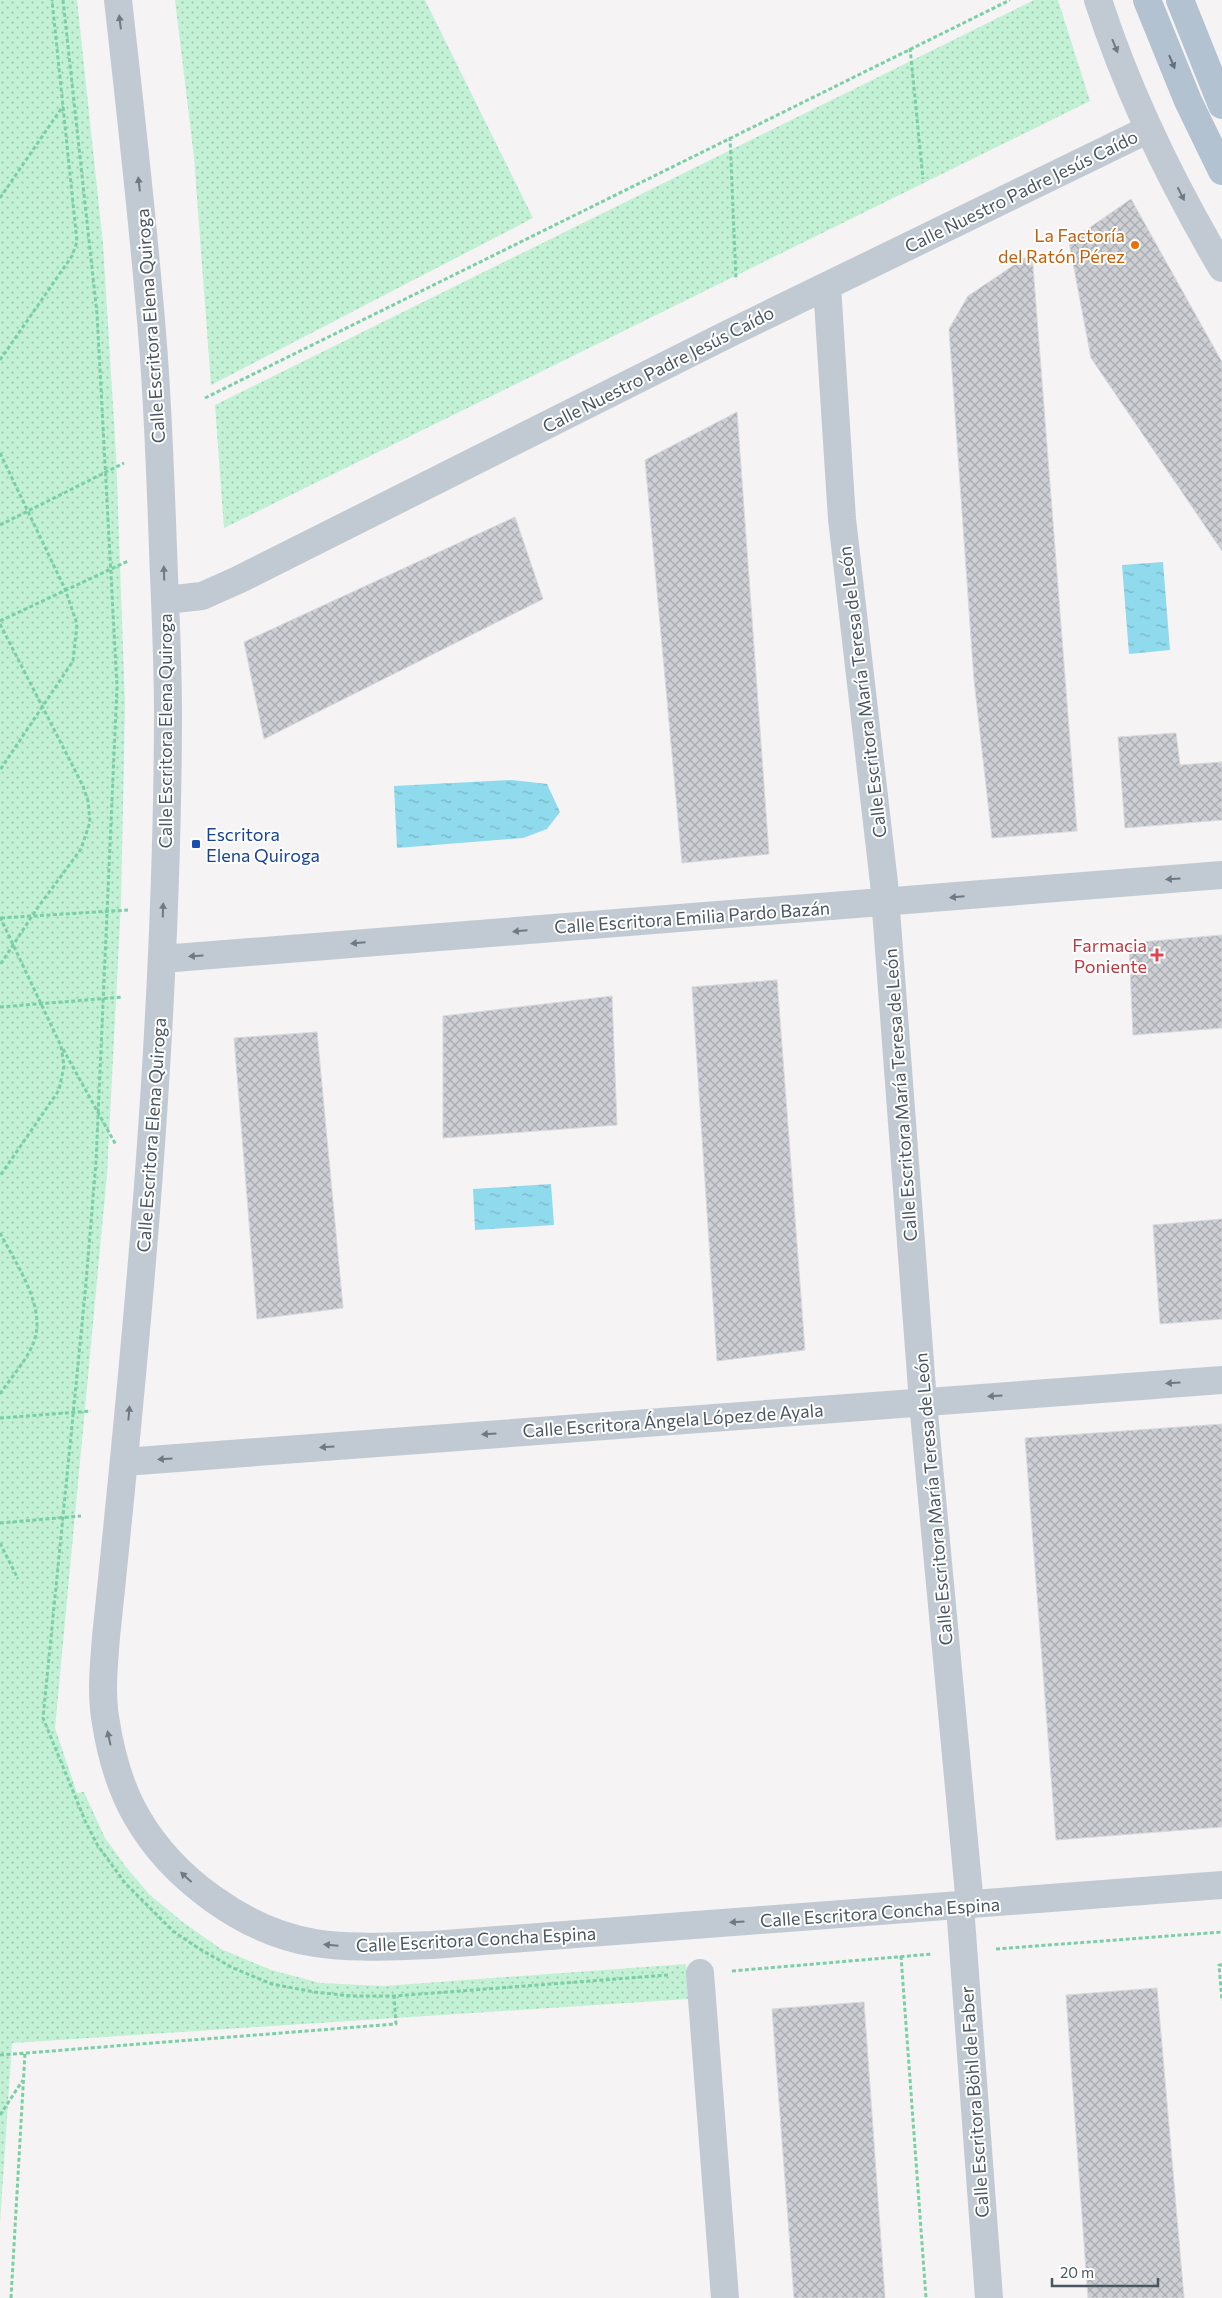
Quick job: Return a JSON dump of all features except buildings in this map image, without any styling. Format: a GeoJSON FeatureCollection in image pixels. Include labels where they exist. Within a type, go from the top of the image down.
{"type":"FeatureCollection","features":[{"type":"Feature","properties":{"kind":"main road"},"geometry":{"type":"LineString","coordinates":[[1147,0],[1188,102],[1222,171]]}},
{"type":"Feature","properties":{"kind":"main road"},"geometry":{"type":"LineString","coordinates":[[1180,0],[1222,105]]}},
{"type":"Feature","properties":{"kind":"street","name":"Calle Escritora Elena Quiroga"},"geometry":{"type":"LineString","coordinates":[[118,0],[140,198],[154,349],[168,714],[162,959],[148,1202],[124,1462]]}},
{"type":"Feature","properties":{"kind":"street"},"geometry":{"type":"LineString","coordinates":[[1098,0],[1148,129],[1193,219],[1222,268]]}},
{"type":"Feature","properties":{"kind":"street","name":"Calle Nuestro Padre Jesús Caído"},"geometry":{"type":"LineString","coordinates":[[165,600],[202,596],[238,580],[827,286],[1148,129]]}},
{"type":"Feature","properties":{"kind":"street","name":"Calle Escritora María Teresa de León"},"geometry":{"type":"LineString","coordinates":[[827,286],[842,519],[886,903],[923,1402],[965,1905]]}},
{"type":"Feature","properties":{"kind":"street","name":"Calle Escritora Emilia Pardo Bazán"},"geometry":{"type":"LineString","coordinates":[[162,959],[1222,876]]}},
{"type":"Feature","properties":{"kind":"street","name":"Calle Escritora Ángela López de Ayala"},"geometry":{"type":"LineString","coordinates":[[124,1462],[1222,1380]]}},
{"type":"Feature","properties":{"kind":"street","name":"Calle Escritora Concha Espina"},"geometry":{"type":"LineString","coordinates":[[124,1462],[106,1637],[104,1677],[104,1715],[111,1749],[122,1785],[137,1817],[155,1844],[176,1868],[201,1891],[230,1910],[267,1929],[313,1943],[356,1947],[432,1945],[1222,1885]]}},
{"type":"Feature","properties":{"kind":"street","name":"Calle Escritora Böhl de Faber"},"geometry":{"type":"LineString","coordinates":[[965,1905],[963,1951],[989,2298]]}},
{"type":"Feature","properties":{"kind":"street"},"geometry":{"type":"LineString","coordinates":[[700,1973],[725,2298]]}},
{"type":"Feature","properties":{"kind":"path"},"geometry":{"type":"LineString","coordinates":[[0,360],[72,256],[76,242],[64,105],[52,0]]}},
{"type":"Feature","properties":{"kind":"path"},"geometry":{"type":"LineString","coordinates":[[64,0],[97,314],[117,687],[98,1113],[86,1294],[43,1718],[86,1823],[107,1860],[131,1889],[173,1931],[233,1968],[272,1984],[314,1992],[352,1996],[394,1996],[1222,1932]]}},
{"type":"Feature","properties":{"kind":"path"},"geometry":{"type":"LineString","coordinates":[[205,398],[1010,0]]}},
{"type":"Feature","properties":{"kind":"path"},"geometry":{"type":"LineString","coordinates":[[910,48],[923,179]]}},
{"type":"Feature","properties":{"kind":"path"},"geometry":{"type":"LineString","coordinates":[[0,198],[64,105]]}},
{"type":"Feature","properties":{"kind":"path"},"geometry":{"type":"LineString","coordinates":[[730,138],[736,280]]}},
{"type":"Feature","properties":{"kind":"path"},"geometry":{"type":"LineString","coordinates":[[0,453],[65,589],[78,624],[73,661],[0,770]]}},
{"type":"Feature","properties":{"kind":"path"},"geometry":{"type":"LineString","coordinates":[[0,525],[124,463]]}},
{"type":"Feature","properties":{"kind":"path"},"geometry":{"type":"LineString","coordinates":[[0,620],[128,561]]}},
{"type":"Feature","properties":{"kind":"path"},"geometry":{"type":"LineString","coordinates":[[0,624],[83,786],[88,801],[90,822],[81,849],[0,964]]}},
{"type":"Feature","properties":{"kind":"path"},"geometry":{"type":"LineString","coordinates":[[116,1145],[61,1046],[0,918],[128,910]]}},
{"type":"Feature","properties":{"kind":"path"},"geometry":{"type":"LineString","coordinates":[[0,1007],[123,996]]}},
{"type":"Feature","properties":{"kind":"path"},"geometry":{"type":"LineString","coordinates":[[0,1176],[59,1090],[64,1066],[61,1046]]}},
{"type":"Feature","properties":{"kind":"path"},"geometry":{"type":"LineString","coordinates":[[0,1233],[34,1300],[38,1318],[35,1338],[0,1394]]}},
{"type":"Feature","properties":{"kind":"path"},"geometry":{"type":"LineString","coordinates":[[0,1418],[91,1411]]}},
{"type":"Feature","properties":{"kind":"path"},"geometry":{"type":"LineString","coordinates":[[0,1522],[81,1516]]}},
{"type":"Feature","properties":{"kind":"path"},"geometry":{"type":"LineString","coordinates":[[0,1543],[18,1580]]}},
{"type":"Feature","properties":{"kind":"path"},"geometry":{"type":"LineString","coordinates":[[901,1956],[926,2298]]}},
{"type":"Feature","properties":{"kind":"path"},"geometry":{"type":"LineString","coordinates":[[1222,1964],[1219,1965],[1222,2001]]}},
{"type":"Feature","properties":{"kind":"path"},"geometry":{"type":"LineString","coordinates":[[0,2055],[396,2024],[394,1996]]}},
{"type":"Feature","properties":{"kind":"path"},"geometry":{"type":"LineString","coordinates":[[11,2298],[25,2053]]}},
{"type":"Feature","properties":{"kind":"path"},"geometry":{"type":"LineString","coordinates":[[0,2115],[24,2079]]}},
{"type":"Feature","properties":{"kind":"green space"},"geometry":{"type":"Polygon","coordinates":[[[0,0],[77,0],[103,244],[116,454],[125,705],[121,903],[107,1174],[55,1728],[77,1793],[84,1792],[105,1838],[150,1895],[184,1923],[221,1949],[271,1970],[320,1983],[384,1986],[686,1964],[688,1999],[12,2043],[0,2223],[0,0]]]}},
{"type":"Feature","properties":{"kind":"green space"},"geometry":{"type":"Polygon","coordinates":[[[175,0],[425,0],[533,218],[211,385],[194,157],[175,0]]]}},
{"type":"Feature","properties":{"kind":"green space"},"geometry":{"type":"Polygon","coordinates":[[[1034,0],[1058,0],[1090,101],[224,528],[215,405],[1034,0]]]}},
{"type":"Feature","properties":{"kind":"water"},"geometry":{"type":"Polygon","coordinates":[[[1163,562],[1170,650],[1129,654],[1122,565],[1163,562]]]}},
{"type":"Feature","properties":{"kind":"water"},"geometry":{"type":"Polygon","coordinates":[[[512,780],[547,784],[560,812],[547,829],[523,838],[397,848],[394,786],[512,780]]]}},
{"type":"Feature","properties":{"kind":"water"},"geometry":{"type":"Polygon","coordinates":[[[551,1184],[554,1225],[475,1230],[473,1189],[551,1184]]]}},
{"type":"Feature","properties":{"kind":"place","name":"La Factoría del Ratón Pérez"},"geometry":{"type":"Point","coordinates":[1135,245]}},
{"type":"Feature","properties":{"kind":"place","name":"Escritora Elena Quiroga"},"geometry":{"type":"Point","coordinates":[196,844]}},
{"type":"Feature","properties":{"kind":"place","name":"Farmacia Poniente"},"geometry":{"type":"Point","coordinates":[1157,955]}}]}
